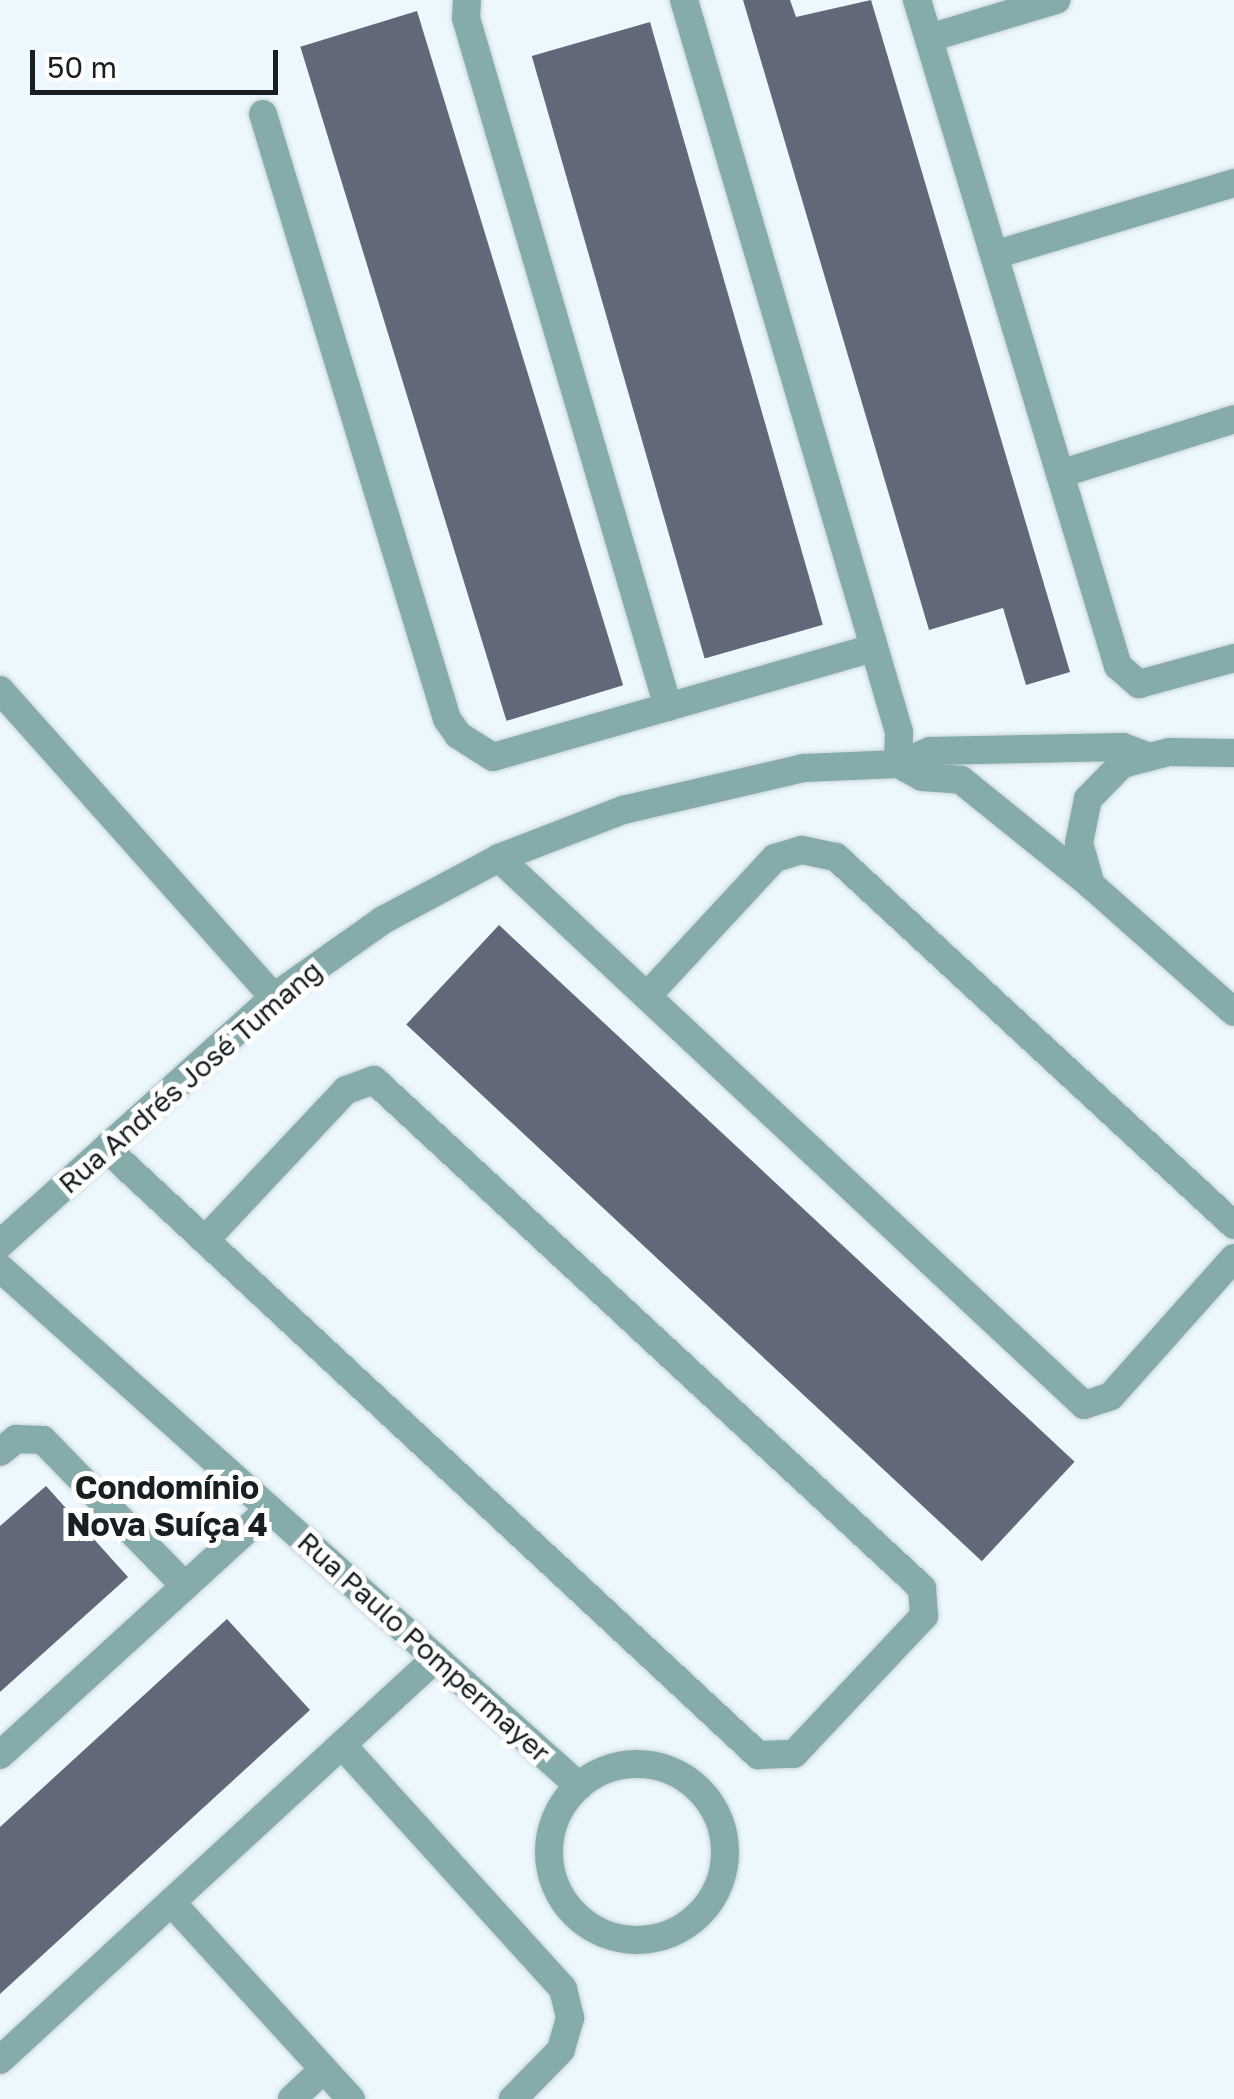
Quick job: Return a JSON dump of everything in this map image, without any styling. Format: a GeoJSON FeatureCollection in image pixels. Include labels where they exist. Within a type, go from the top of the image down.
{"type":"FeatureCollection","features":[{"type":"Feature","properties":{"kind":"street"},"geometry":{"type":"LineString","coordinates":[[468,0],[466,18],[668,707]]}},
{"type":"Feature","properties":{"kind":"street"},"geometry":{"type":"LineString","coordinates":[[684,0],[899,732],[898,764]]}},
{"type":"Feature","properties":{"kind":"street"},"geometry":{"type":"LineString","coordinates":[[917,0],[1122,675],[1148,684],[1234,658]]}},
{"type":"Feature","properties":{"kind":"street"},"geometry":{"type":"LineString","coordinates":[[928,38],[1056,0]]}},
{"type":"Feature","properties":{"kind":"street"},"geometry":{"type":"LineString","coordinates":[[263,114],[447,719],[473,748],[493,756],[874,648]]}},
{"type":"Feature","properties":{"kind":"street"},"geometry":{"type":"LineString","coordinates":[[994,255],[1234,183]]}},
{"type":"Feature","properties":{"kind":"street"},"geometry":{"type":"LineString","coordinates":[[1060,474],[1234,419]]}},
{"type":"Feature","properties":{"kind":"street"},"geometry":{"type":"LineString","coordinates":[[0,690],[274,997]]}},
{"type":"Feature","properties":{"kind":"street"},"geometry":{"type":"LineString","coordinates":[[898,764],[930,751],[1123,747],[1144,755],[1234,753]]}},
{"type":"Feature","properties":{"kind":"street"},"geometry":{"type":"LineString","coordinates":[[1092,885],[1079,842],[1088,799],[1112,772],[1144,755]]}},
{"type":"Feature","properties":{"kind":"street"},"geometry":{"type":"LineString","coordinates":[[898,764],[922,777],[961,780],[1092,885],[1234,1012]]}},
{"type":"Feature","properties":{"kind":"street","name":"Rua Andrés José Tumang"},"geometry":{"type":"LineString","coordinates":[[0,1244],[274,997],[382,920],[499,858],[682,793],[804,768],[898,764]]}},
{"type":"Feature","properties":{"kind":"street"},"geometry":{"type":"LineString","coordinates":[[647,996],[775,858],[802,850],[836,857],[1234,1225]]}},
{"type":"Feature","properties":{"kind":"street"},"geometry":{"type":"LineString","coordinates":[[499,858],[1084,1405],[1112,1396],[1234,1258]]}},
{"type":"Feature","properties":{"kind":"street"},"geometry":{"type":"LineString","coordinates":[[106,1148],[758,1755],[794,1754],[924,1616],[922,1588],[374,1080],[346,1090],[205,1240]]}},
{"type":"Feature","properties":{"kind":"street","name":"Rua Paulo Pompermayer"},"geometry":{"type":"LineString","coordinates":[[0,1268],[579,1786]]}},
{"type":"Feature","properties":{"kind":"street"},"geometry":{"type":"LineString","coordinates":[[0,1452],[16,1438],[43,1440],[185,1586]]}},
{"type":"Feature","properties":{"kind":"street"},"geometry":{"type":"LineString","coordinates":[[0,1756],[269,1509]]}},
{"type":"Feature","properties":{"kind":"street"},"geometry":{"type":"LineString","coordinates":[[0,2060],[436,1658]]}},
{"type":"Feature","properties":{"kind":"street"},"geometry":{"type":"LineString","coordinates":[[342,1745],[563,1988],[570,2018],[561,2050],[514,2099]]}},
{"type":"Feature","properties":{"kind":"street"},"geometry":{"type":"LineString","coordinates":[[637,1764],[678,1775],[696,1787],[720,1822],[725,1864],[710,1903],[696,1919],[637,1941],[578,1918],[554,1883],[550,1841],[555,1820],[579,1786],[596,1774],[637,1764]]}},
{"type":"Feature","properties":{"kind":"street"},"geometry":{"type":"LineString","coordinates":[[171,1902],[351,2099]]}},
{"type":"Feature","properties":{"kind":"street"},"geometry":{"type":"LineString","coordinates":[[292,2099],[323,2070]]}},
{"type":"Feature","properties":{"kind":"building"},"geometry":{"type":"Polygon","coordinates":[[[743,0],[790,0],[796,17],[871,0],[1070,672],[1026,685],[1003,608],[929,630],[743,0]]]}},
{"type":"Feature","properties":{"kind":"building"},"geometry":{"type":"Polygon","coordinates":[[[417,11],[623,685],[506,721],[300,47],[417,11]]]}},
{"type":"Feature","properties":{"kind":"building"},"geometry":{"type":"Polygon","coordinates":[[[650,22],[823,625],[705,659],[532,56],[650,22]]]}},
{"type":"Feature","properties":{"kind":"building"},"geometry":{"type":"Polygon","coordinates":[[[499,925],[1075,1462],[982,1561],[406,1024],[499,925]]]}},
{"type":"Feature","properties":{"kind":"building"},"geometry":{"type":"Polygon","coordinates":[[[46,1486],[128,1577],[0,1692],[0,1526],[46,1486]]]}},
{"type":"Feature","properties":{"kind":"building"},"geometry":{"type":"Polygon","coordinates":[[[227,1619],[310,1710],[0,1994],[0,1827],[227,1619]]]}},
{"type":"Feature","properties":{"kind":"district","name":"Condomínio Nova Suíça 4"},"geometry":{"type":"Point","coordinates":[167,1506]}}]}
